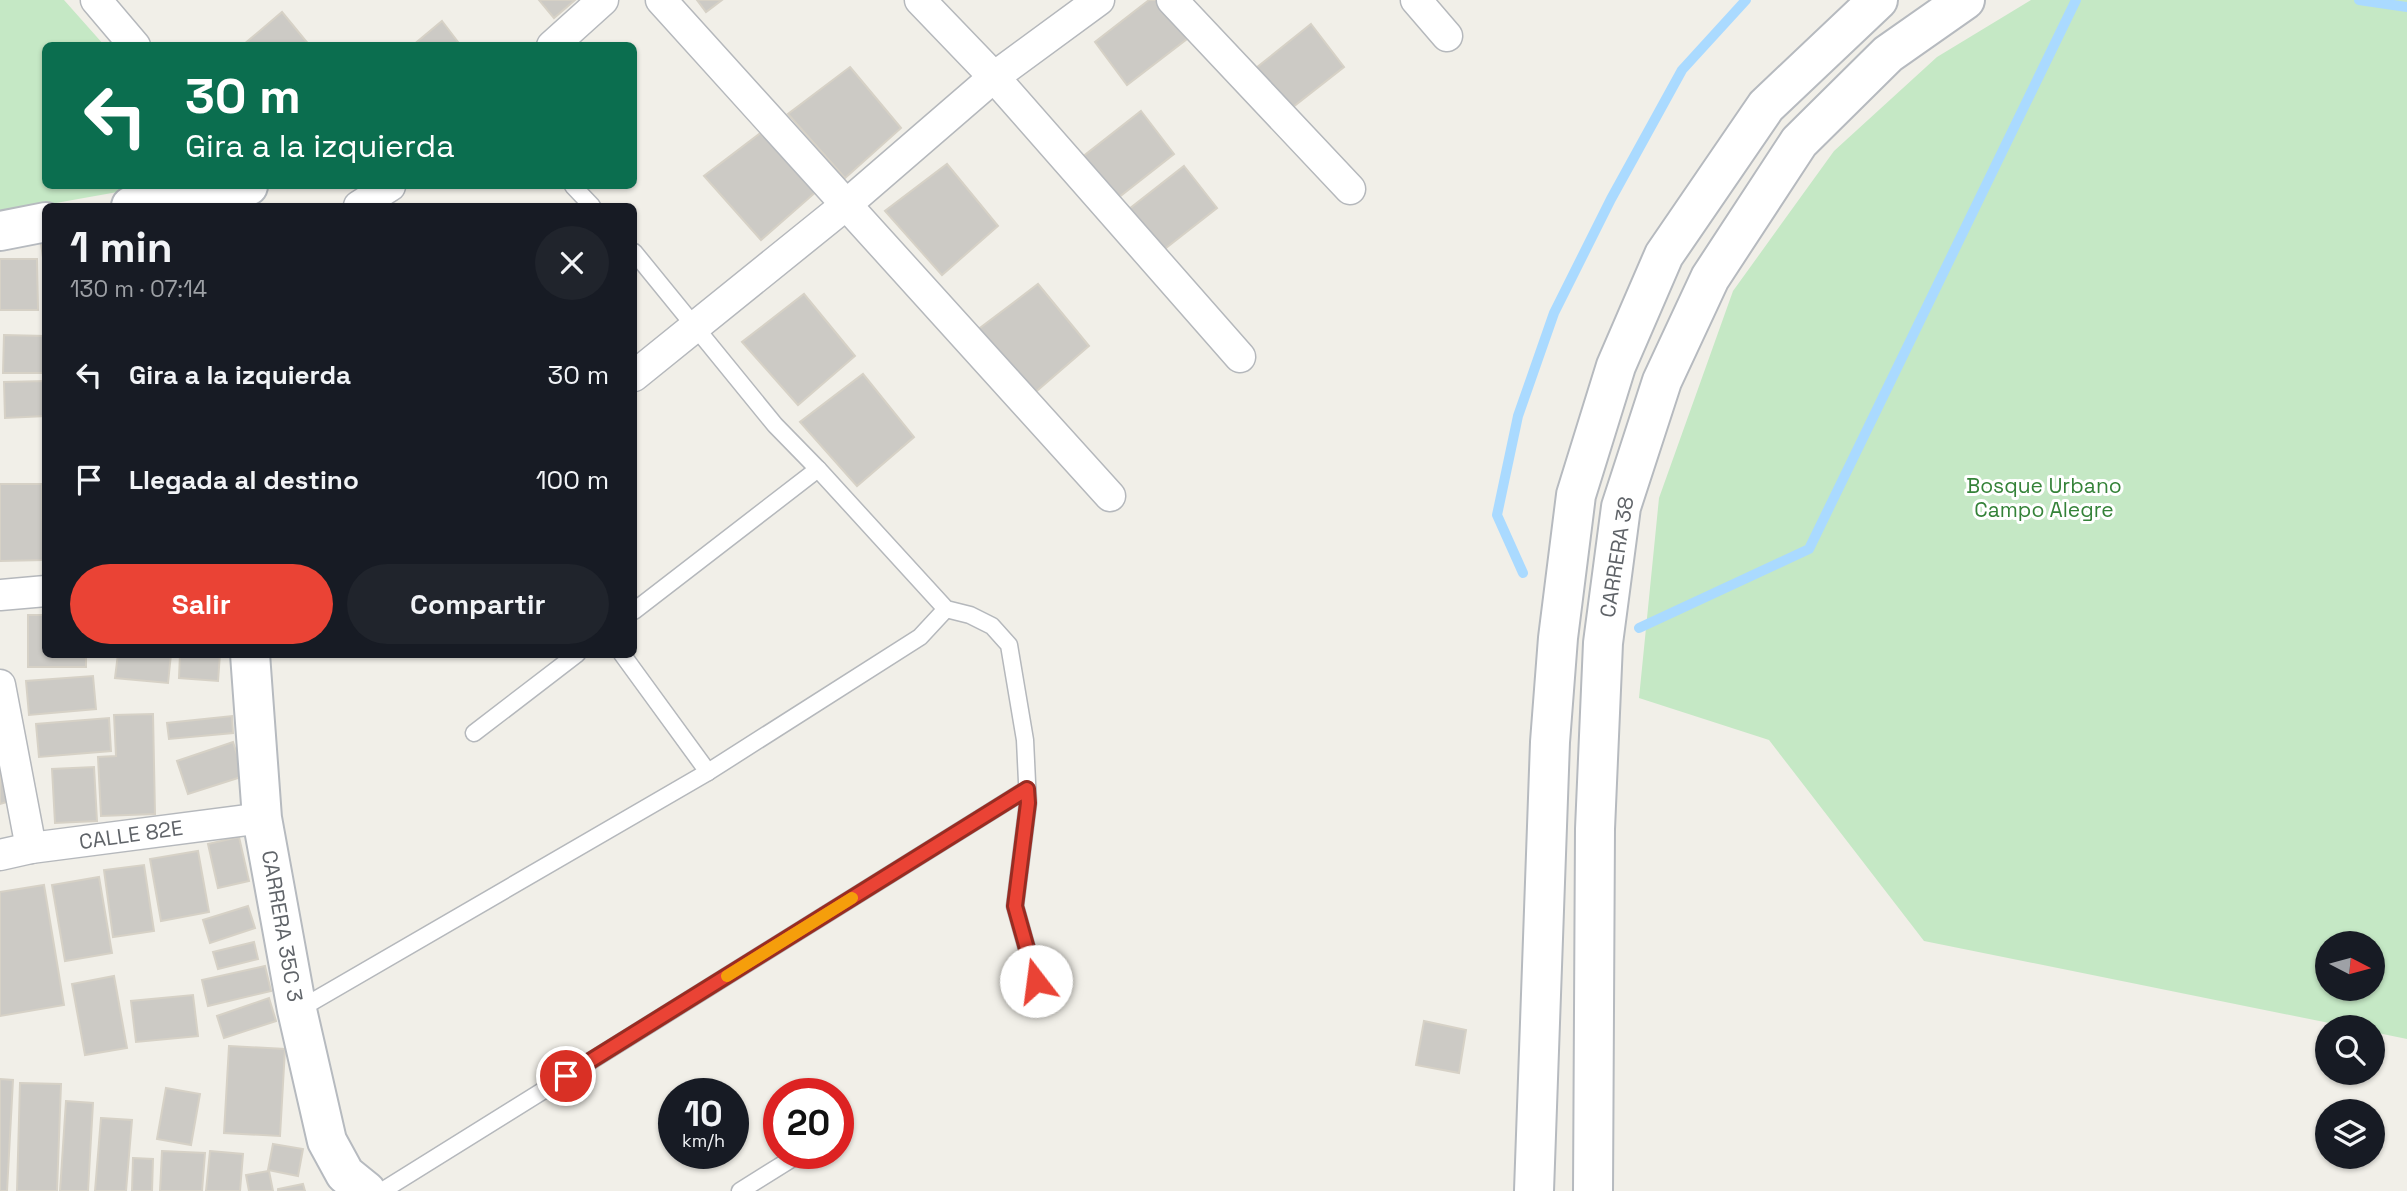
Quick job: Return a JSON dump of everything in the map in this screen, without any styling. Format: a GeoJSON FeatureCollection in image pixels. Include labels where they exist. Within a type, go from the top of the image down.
{"type":"FeatureCollection","features":[{"type":"Feature","properties":{"kind":"main road"},"geometry":{"type":"LineString","coordinates":[[1534,1191],[1550,742],[1558,638],[1576,495],[1616,366],[1664,255],[1766,106],[1878,0]]}},
{"type":"Feature","properties":{"kind":"main road","name":"CARRERA 38"},"geometry":{"type":"LineString","coordinates":[[1593,1191],[1595,829],[1603,643],[1621,507],[1662,381],[1710,278],[1798,142],[1888,54],[1965,0]]}},
{"type":"Feature","properties":{"kind":"main road"},"geometry":{"type":"LineString","coordinates":[[149,203],[232,189]]}},
{"type":"Feature","properties":{"kind":"main road"},"geometry":{"type":"LineString","coordinates":[[0,231],[42,223]]}},
{"type":"Feature","properties":{"kind":"main road","name":"CARRERA 35C 3"},"geometry":{"type":"LineString","coordinates":[[250,658],[262,818],[297,1010],[327,1141],[353,1185]]}},
{"type":"Feature","properties":{"kind":"street"},"geometry":{"type":"LineString","coordinates":[[96,0],[132,42]]}},
{"type":"Feature","properties":{"kind":"street"},"geometry":{"type":"LineString","coordinates":[[556,42],[603,0]]}},
{"type":"Feature","properties":{"kind":"street"},"geometry":{"type":"LineString","coordinates":[[661,0],[1110,496]]}},
{"type":"Feature","properties":{"kind":"street"},"geometry":{"type":"LineString","coordinates":[[920,0],[994,77],[1240,357]]}},
{"type":"Feature","properties":{"kind":"street"},"geometry":{"type":"LineString","coordinates":[[637,374],[847,204],[994,77],[1099,0]]}},
{"type":"Feature","properties":{"kind":"street"},"geometry":{"type":"LineString","coordinates":[[1172,0],[1350,189]]}},
{"type":"Feature","properties":{"kind":"street"},"geometry":{"type":"LineString","coordinates":[[1416,0],[1447,36]]}},
{"type":"Feature","properties":{"kind":"street"},"geometry":{"type":"LineString","coordinates":[[364,203],[385,189]]}},
{"type":"Feature","properties":{"kind":"street"},"geometry":{"type":"LineString","coordinates":[[0,595],[42,591]]}},
{"type":"Feature","properties":{"kind":"street"},"geometry":{"type":"LineString","coordinates":[[0,685],[31,848]]}},
{"type":"Feature","properties":{"kind":"street","name":"CALLE 82E"},"geometry":{"type":"LineString","coordinates":[[0,855],[31,848],[262,818]]}},
{"type":"Feature","properties":{"kind":"lane"},"geometry":{"type":"LineString","coordinates":[[576,189],[589,203]]}},
{"type":"Feature","properties":{"kind":"lane"},"geometry":{"type":"LineString","coordinates":[[637,256],[775,425],[946,609],[970,615],[992,626],[1009,645],[1025,740],[1028,803],[1015,906],[1036,981]]}},
{"type":"Feature","properties":{"kind":"lane"},"geometry":{"type":"LineString","coordinates":[[637,609],[818,469]]}},
{"type":"Feature","properties":{"kind":"lane"},"geometry":{"type":"LineString","coordinates":[[297,1010],[708,772],[919,637],[946,609]]}},
{"type":"Feature","properties":{"kind":"lane"},"geometry":{"type":"LineString","coordinates":[[474,733],[572,658]]}},
{"type":"Feature","properties":{"kind":"lane"},"geometry":{"type":"LineString","coordinates":[[625,658],[708,772]]}},
{"type":"Feature","properties":{"kind":"lane"},"geometry":{"type":"LineString","coordinates":[[382,1191],[1027,789]]}},
{"type":"Feature","properties":{"kind":"lane"},"geometry":{"type":"LineString","coordinates":[[740,1191],[775,1169]]}},
{"type":"Feature","properties":{"kind":"green space"},"geometry":{"type":"Polygon","coordinates":[[[0,0],[64,0],[101,42],[42,42],[42,189],[134,189],[42,203],[42,205],[0,213],[0,0]]]}},
{"type":"Feature","properties":{"kind":"green space","name":"Bosque Urbano Campo Alegre"},"geometry":{"type":"Polygon","coordinates":[[[2031,0],[2407,0],[2407,1039],[2385,1034],[2385,1015],[2315,1015],[2315,1020],[1924,941],[1769,740],[1639,698],[1659,498],[1733,291],[1834,151],[1937,57],[2031,0]]]}},
{"type":"Feature","properties":{"kind":"building"},"geometry":{"type":"Polygon","coordinates":[[[539,0],[575,0],[554,18],[539,0]]]}},
{"type":"Feature","properties":{"kind":"building"},"geometry":{"type":"Polygon","coordinates":[[[697,0],[722,0],[706,12],[697,0]]]}},
{"type":"Feature","properties":{"kind":"building"},"geometry":{"type":"Polygon","coordinates":[[[1149,0],[1158,0],[1187,39],[1127,85],[1095,42],[1149,0]]]}},
{"type":"Feature","properties":{"kind":"building"},"geometry":{"type":"Polygon","coordinates":[[[282,12],[307,42],[247,42],[282,12]]]}},
{"type":"Feature","properties":{"kind":"building"},"geometry":{"type":"Polygon","coordinates":[[[442,21],[458,42],[417,42],[442,21]]]}},
{"type":"Feature","properties":{"kind":"building"},"geometry":{"type":"Polygon","coordinates":[[[1311,24],[1344,67],[1284,114],[1251,72],[1311,24]]]}},
{"type":"Feature","properties":{"kind":"building"},"geometry":{"type":"Polygon","coordinates":[[[850,67],[901,128],[845,178],[788,114],[850,67]]]}},
{"type":"Feature","properties":{"kind":"building"},"geometry":{"type":"Polygon","coordinates":[[[1141,111],[1174,154],[1114,201],[1081,158],[1141,111]]]}},
{"type":"Feature","properties":{"kind":"building"},"geometry":{"type":"Polygon","coordinates":[[[767,128],[817,191],[761,240],[704,176],[767,128]]]}},
{"type":"Feature","properties":{"kind":"building"},"geometry":{"type":"Polygon","coordinates":[[[947,164],[998,226],[942,275],[885,211],[947,164]]]}},
{"type":"Feature","properties":{"kind":"building"},"geometry":{"type":"Polygon","coordinates":[[[1184,166],[1217,208],[1157,255],[1124,213],[1184,166]]]}},
{"type":"Feature","properties":{"kind":"building"},"geometry":{"type":"Polygon","coordinates":[[[0,259],[37,259],[38,310],[0,310],[0,259]]]}},
{"type":"Feature","properties":{"kind":"building"},"geometry":{"type":"Polygon","coordinates":[[[1038,284],[1089,346],[1032,395],[976,331],[1038,284]]]}},
{"type":"Feature","properties":{"kind":"building"},"geometry":{"type":"Polygon","coordinates":[[[804,294],[855,356],[798,405],[742,342],[804,294]]]}},
{"type":"Feature","properties":{"kind":"building"},"geometry":{"type":"Polygon","coordinates":[[[4,335],[42,336],[42,373],[3,373],[4,335]]]}},
{"type":"Feature","properties":{"kind":"building"},"geometry":{"type":"Polygon","coordinates":[[[863,374],[914,437],[857,486],[800,422],[863,374]]]}},
{"type":"Feature","properties":{"kind":"building"},"geometry":{"type":"Polygon","coordinates":[[[42,381],[42,416],[5,418],[4,382],[42,381]]]}},
{"type":"Feature","properties":{"kind":"building"},"geometry":{"type":"Polygon","coordinates":[[[0,484],[42,484],[42,560],[0,561],[0,484]]]}},
{"type":"Feature","properties":{"kind":"building"},"geometry":{"type":"Polygon","coordinates":[[[28,615],[42,615],[42,658],[86,658],[86,667],[28,667],[28,615]]]}},
{"type":"Feature","properties":{"kind":"building"},"geometry":{"type":"Polygon","coordinates":[[[118,658],[171,658],[168,683],[115,678],[118,658]]]}},
{"type":"Feature","properties":{"kind":"building"},"geometry":{"type":"Polygon","coordinates":[[[180,658],[220,658],[218,681],[179,678],[180,658]]]}},
{"type":"Feature","properties":{"kind":"building"},"geometry":{"type":"Polygon","coordinates":[[[93,676],[96,709],[29,715],[26,681],[93,676]]]}},
{"type":"Feature","properties":{"kind":"building"},"geometry":{"type":"Polygon","coordinates":[[[153,714],[155,814],[101,816],[98,757],[116,756],[114,715],[153,714]]]}},
{"type":"Feature","properties":{"kind":"building"},"geometry":{"type":"Polygon","coordinates":[[[232,716],[233,733],[169,739],[167,723],[232,716]]]}},
{"type":"Feature","properties":{"kind":"building"},"geometry":{"type":"Polygon","coordinates":[[[109,718],[111,751],[39,757],[36,724],[109,718]]]}},
{"type":"Feature","properties":{"kind":"building"},"geometry":{"type":"Polygon","coordinates":[[[0,738],[17,799],[0,804],[0,738]]]}},
{"type":"Feature","properties":{"kind":"building"},"geometry":{"type":"Polygon","coordinates":[[[233,742],[244,776],[188,794],[177,761],[233,742]]]}},
{"type":"Feature","properties":{"kind":"building"},"geometry":{"type":"Polygon","coordinates":[[[94,767],[97,821],[55,823],[52,769],[94,767]]]}},
{"type":"Feature","properties":{"kind":"building"},"geometry":{"type":"Polygon","coordinates":[[[239,837],[249,881],[218,888],[208,844],[239,837]]]}},
{"type":"Feature","properties":{"kind":"building"},"geometry":{"type":"Polygon","coordinates":[[[198,851],[209,912],[161,921],[150,859],[198,851]]]}},
{"type":"Feature","properties":{"kind":"building"},"geometry":{"type":"Polygon","coordinates":[[[144,865],[154,931],[113,937],[104,870],[144,865]]]}},
{"type":"Feature","properties":{"kind":"building"},"geometry":{"type":"Polygon","coordinates":[[[99,877],[112,953],[65,961],[52,885],[99,877]]]}},
{"type":"Feature","properties":{"kind":"building"},"geometry":{"type":"Polygon","coordinates":[[[44,885],[64,1005],[0,1016],[0,892],[44,885]]]}},
{"type":"Feature","properties":{"kind":"building"},"geometry":{"type":"Polygon","coordinates":[[[248,906],[255,928],[210,943],[203,920],[248,906]]]}},
{"type":"Feature","properties":{"kind":"building"},"geometry":{"type":"Polygon","coordinates":[[[254,942],[258,959],[218,969],[213,952],[254,942]]]}},
{"type":"Feature","properties":{"kind":"building"},"geometry":{"type":"Polygon","coordinates":[[[265,966],[271,991],[208,1006],[202,980],[265,966]]]}},
{"type":"Feature","properties":{"kind":"building"},"geometry":{"type":"Polygon","coordinates":[[[114,976],[127,1048],[85,1055],[72,984],[114,976]]]}},
{"type":"Feature","properties":{"kind":"building"},"geometry":{"type":"Polygon","coordinates":[[[193,995],[198,1036],[136,1042],[131,1001],[193,995]]]}},
{"type":"Feature","properties":{"kind":"building"},"geometry":{"type":"Polygon","coordinates":[[[269,998],[276,1021],[224,1038],[217,1016],[269,998]]]}},
{"type":"Feature","properties":{"kind":"building"},"geometry":{"type":"Polygon","coordinates":[[[1424,1021],[1466,1030],[1459,1073],[1416,1065],[1424,1021]]]}},
{"type":"Feature","properties":{"kind":"building"},"geometry":{"type":"Polygon","coordinates":[[[229,1046],[285,1049],[280,1136],[224,1133],[229,1046]]]}},
{"type":"Feature","properties":{"kind":"building"},"geometry":{"type":"Polygon","coordinates":[[[0,1079],[13,1080],[7,1191],[0,1191],[0,1079]]]}},
{"type":"Feature","properties":{"kind":"building"},"geometry":{"type":"Polygon","coordinates":[[[20,1083],[61,1084],[57,1191],[17,1191],[20,1083]]]}},
{"type":"Feature","properties":{"kind":"building"},"geometry":{"type":"Polygon","coordinates":[[[166,1088],[200,1094],[191,1145],[157,1139],[166,1088]]]}},
{"type":"Feature","properties":{"kind":"building"},"geometry":{"type":"Polygon","coordinates":[[[66,1101],[93,1103],[88,1191],[60,1191],[66,1101]]]}},
{"type":"Feature","properties":{"kind":"building"},"geometry":{"type":"Polygon","coordinates":[[[101,1118],[132,1120],[126,1191],[95,1191],[101,1118]]]}},
{"type":"Feature","properties":{"kind":"building"},"geometry":{"type":"Polygon","coordinates":[[[273,1144],[303,1149],[298,1176],[268,1170],[273,1144]]]}},
{"type":"Feature","properties":{"kind":"building"},"geometry":{"type":"Polygon","coordinates":[[[162,1151],[205,1153],[202,1191],[160,1191],[162,1151]]]}},
{"type":"Feature","properties":{"kind":"building"},"geometry":{"type":"Polygon","coordinates":[[[210,1151],[243,1154],[240,1191],[206,1191],[210,1151]]]}},
{"type":"Feature","properties":{"kind":"building"},"geometry":{"type":"Polygon","coordinates":[[[133,1158],[153,1159],[152,1191],[132,1191],[133,1158]]]}},
{"type":"Feature","properties":{"kind":"building"},"geometry":{"type":"Polygon","coordinates":[[[269,1171],[273,1191],[249,1191],[246,1175],[269,1171]]]}},
{"type":"Feature","properties":{"kind":"building"},"geometry":{"type":"Polygon","coordinates":[[[303,1184],[305,1191],[278,1191],[278,1189],[303,1184]]]}},
{"type":"Feature","properties":{"kind":"waterway"},"geometry":{"type":"LineString","coordinates":[[1523,573],[1497,515],[1518,416],[1554,313],[1611,199],[1682,70],[1746,0]]}},
{"type":"Feature","properties":{"kind":"waterway"},"geometry":{"type":"LineString","coordinates":[[1639,628],[1809,549],[2076,0]]}},
{"type":"Feature","properties":{"kind":"waterway"},"geometry":{"type":"LineString","coordinates":[[2359,0],[2407,7]]}},
{"type":"Feature","properties":{"kind":"slow traffic"},"geometry":{"type":"LineString","coordinates":[[727,976],[852,898]]}},
{"type":"Feature","properties":{"kind":"route"},"geometry":{"type":"LineString","coordinates":[[566,1076],[1027,789],[1028,803],[1015,906],[1036,981]]}}]}
